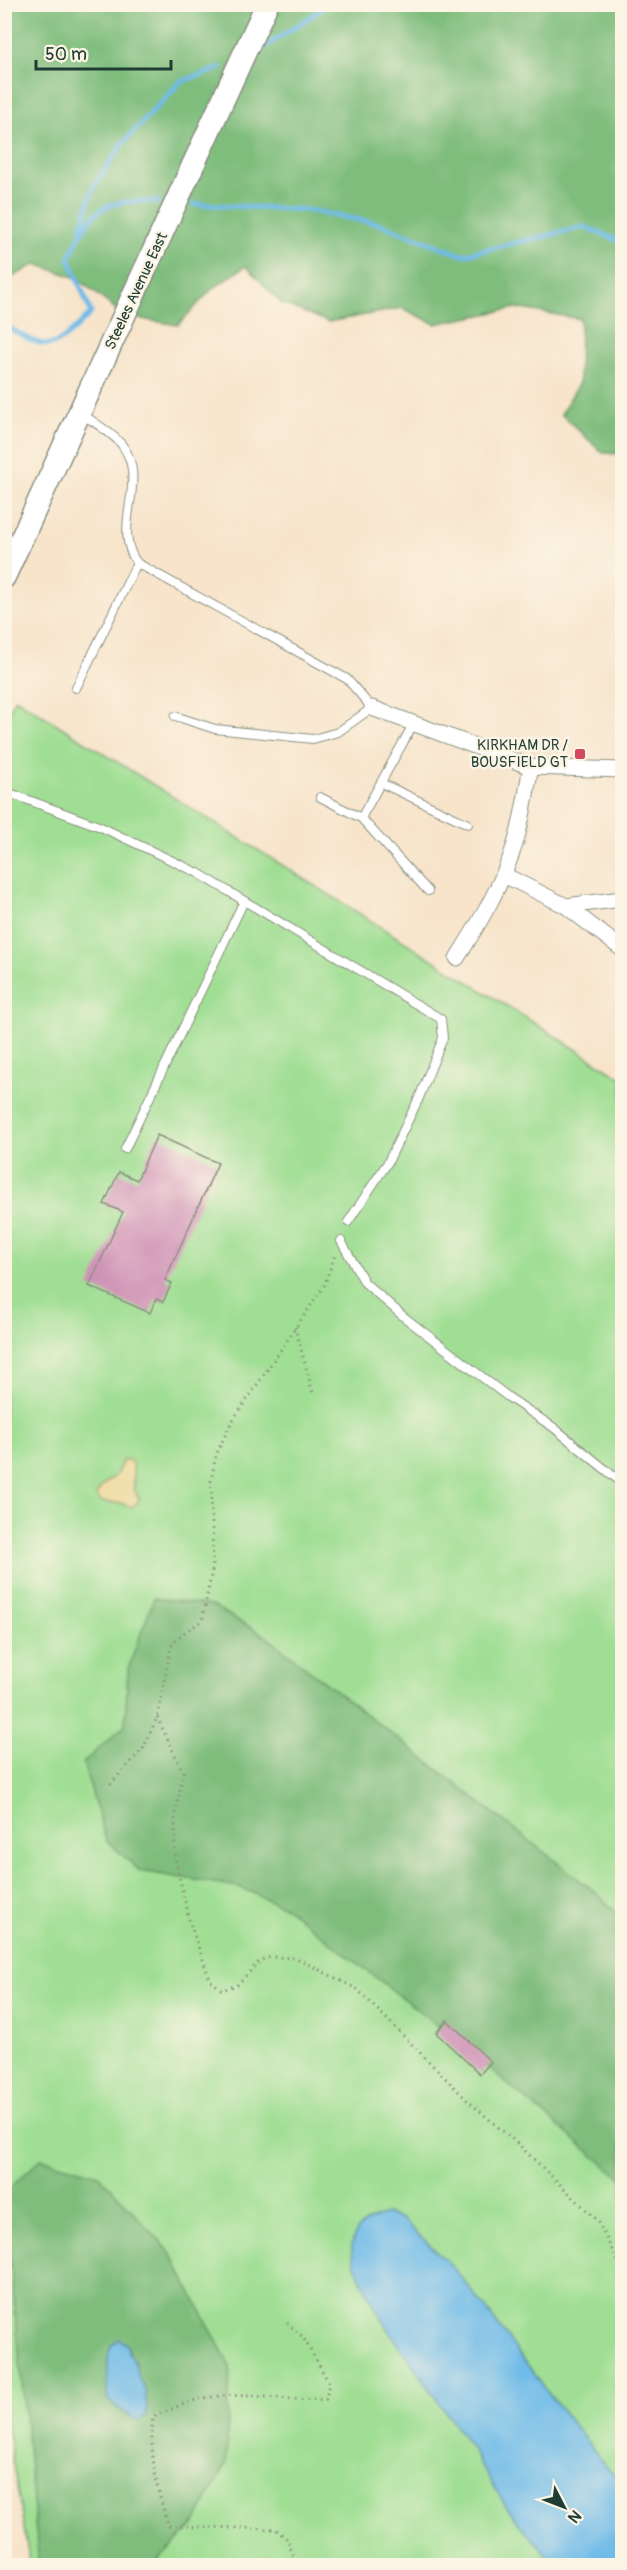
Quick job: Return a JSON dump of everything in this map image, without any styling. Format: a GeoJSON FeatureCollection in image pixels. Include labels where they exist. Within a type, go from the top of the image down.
{"type":"FeatureCollection","features":[{"type":"Feature","properties":{"kind":"main road","name":"Steeles Avenue East"},"geometry":{"type":"LineString","coordinates":[[4,577],[267,4]]}},
{"type":"Feature","properties":{"kind":"street"},"geometry":{"type":"LineString","coordinates":[[372,708],[531,766],[622,770]]}},
{"type":"Feature","properties":{"kind":"street"},"geometry":{"type":"LineString","coordinates":[[457,958],[489,907],[504,875],[516,842],[531,766]]}},
{"type":"Feature","properties":{"kind":"street"},"geometry":{"type":"LineString","coordinates":[[504,875],[566,906],[622,949]]}},
{"type":"Feature","properties":{"kind":"street"},"geometry":{"type":"LineString","coordinates":[[566,906],[622,899]]}},
{"type":"Feature","properties":{"kind":"lane"},"geometry":{"type":"LineString","coordinates":[[80,412],[122,444],[130,460],[133,482],[126,531],[131,555],[137,563],[347,679],[372,708],[338,732],[313,739],[215,729],[176,716]]}},
{"type":"Feature","properties":{"kind":"lane"},"geometry":{"type":"LineString","coordinates":[[76,688],[137,563]]}},
{"type":"Feature","properties":{"kind":"lane"},"geometry":{"type":"LineString","coordinates":[[361,818],[414,723]]}},
{"type":"Feature","properties":{"kind":"lane"},"geometry":{"type":"LineString","coordinates":[[381,783],[468,824]]}},
{"type":"Feature","properties":{"kind":"lane"},"geometry":{"type":"LineString","coordinates":[[4,791],[101,827],[198,873],[441,1019],[443,1038],[419,1098],[388,1162],[348,1222]]}},
{"type":"Feature","properties":{"kind":"lane"},"geometry":{"type":"LineString","coordinates":[[320,797],[361,818],[428,891]]}},
{"type":"Feature","properties":{"kind":"lane"},"geometry":{"type":"LineString","coordinates":[[125,1149],[244,901]]}},
{"type":"Feature","properties":{"kind":"lane"},"geometry":{"type":"LineString","coordinates":[[341,1240],[365,1283],[404,1317],[508,1397],[554,1427],[622,1483]]}},
{"type":"Feature","properties":{"kind":"path"},"geometry":{"type":"LineString","coordinates":[[110,1784],[143,1749],[157,1717],[171,1646],[182,1634],[202,1621],[211,1585],[213,1528],[211,1481],[216,1455],[231,1423],[324,1286],[341,1240]]}},
{"type":"Feature","properties":{"kind":"path"},"geometry":{"type":"LineString","coordinates":[[295,1327],[313,1393]]}},
{"type":"Feature","properties":{"kind":"path"},"geometry":{"type":"LineString","coordinates":[[157,1717],[183,1772],[176,1818],[175,1858],[190,1923],[210,1980],[222,1990],[237,1985],[261,1960],[272,1957],[296,1958],[357,1989],[468,2101],[519,2145],[597,2220],[622,2270]]}},
{"type":"Feature","properties":{"kind":"path"},"geometry":{"type":"LineString","coordinates":[[287,2323],[303,2337],[329,2383],[326,2399],[302,2401],[255,2396],[210,2397],[153,2417],[152,2434],[160,2501],[169,2526],[276,2529],[286,2538],[298,2565]]}},
{"type":"Feature","properties":{"kind":"green space"},"geometry":{"type":"Polygon","coordinates":[[[17,4],[622,5],[622,454],[603,453],[561,414],[579,383],[580,319],[516,308],[435,324],[402,308],[328,322],[281,303],[246,266],[211,290],[178,325],[124,316],[77,278],[36,264],[5,281],[4,7],[17,4]]]}},
{"type":"Feature","properties":{"kind":"green space"},"geometry":{"type":"Polygon","coordinates":[[[15,698],[622,1078],[622,2565],[30,2565],[5,2416],[4,720],[15,698]]]}},
{"type":"Feature","properties":{"kind":"green space"},"geometry":{"type":"Polygon","coordinates":[[[154,1598],[213,1606],[264,1635],[594,1891],[622,1918],[622,2179],[423,2014],[285,1907],[239,1887],[140,1871],[106,1840],[83,1763],[125,1725],[128,1669],[154,1598]]]}},
{"type":"Feature","properties":{"kind":"green space"},"geometry":{"type":"Polygon","coordinates":[[[41,2159],[99,2175],[169,2251],[230,2366],[226,2464],[195,2523],[154,2565],[39,2565],[4,2193],[41,2159]]]}},
{"type":"Feature","properties":{"kind":"sand"},"geometry":{"type":"Polygon","coordinates":[[[123,1460],[129,1460],[133,1465],[134,1489],[139,1498],[137,1503],[131,1507],[121,1503],[101,1502],[96,1495],[101,1487],[116,1475],[123,1460]]]}},
{"type":"Feature","properties":{"kind":"water"},"geometry":{"type":"Polygon","coordinates":[[[387,2214],[402,2219],[451,2265],[555,2402],[622,2485],[622,2565],[557,2565],[513,2516],[494,2488],[471,2448],[381,2317],[365,2289],[355,2264],[352,2245],[359,2228],[387,2214]]]}},
{"type":"Feature","properties":{"kind":"water"},"geometry":{"type":"Polygon","coordinates":[[[119,2339],[128,2345],[130,2355],[136,2363],[139,2379],[146,2392],[147,2415],[138,2421],[114,2406],[107,2398],[108,2357],[111,2346],[119,2339]]]}},
{"type":"Feature","properties":{"kind":"building"},"geometry":{"type":"Polygon","coordinates":[[[157,1135],[218,1163],[165,1280],[172,1283],[163,1302],[156,1299],[150,1313],[89,1286],[123,1212],[104,1204],[119,1172],[137,1180],[157,1135]]]}},
{"type":"Feature","properties":{"kind":"building"},"geometry":{"type":"Polygon","coordinates":[[[447,2020],[491,2062],[480,2074],[436,2033],[447,2020]]]}},
{"type":"Feature","properties":{"kind":"waterway"},"geometry":{"type":"LineString","coordinates":[[253,55],[329,4]]}},
{"type":"Feature","properties":{"kind":"waterway"},"geometry":{"type":"LineString","coordinates":[[81,230],[93,188],[123,143],[180,82],[221,68]]}},
{"type":"Feature","properties":{"kind":"waterway"},"geometry":{"type":"LineString","coordinates":[[4,325],[42,344],[51,344],[68,335],[91,313],[69,258],[85,227],[102,209],[112,205],[124,202],[159,202]]}},
{"type":"Feature","properties":{"kind":"waterway"},"geometry":{"type":"LineString","coordinates":[[193,204],[307,210],[380,224],[462,255],[585,227],[622,242]]}},
{"type":"Feature","properties":{"kind":"place","name":"KIRKHAM DR / BOUSFIELD GT"},"geometry":{"type":"Point","coordinates":[580,754]}}]}
